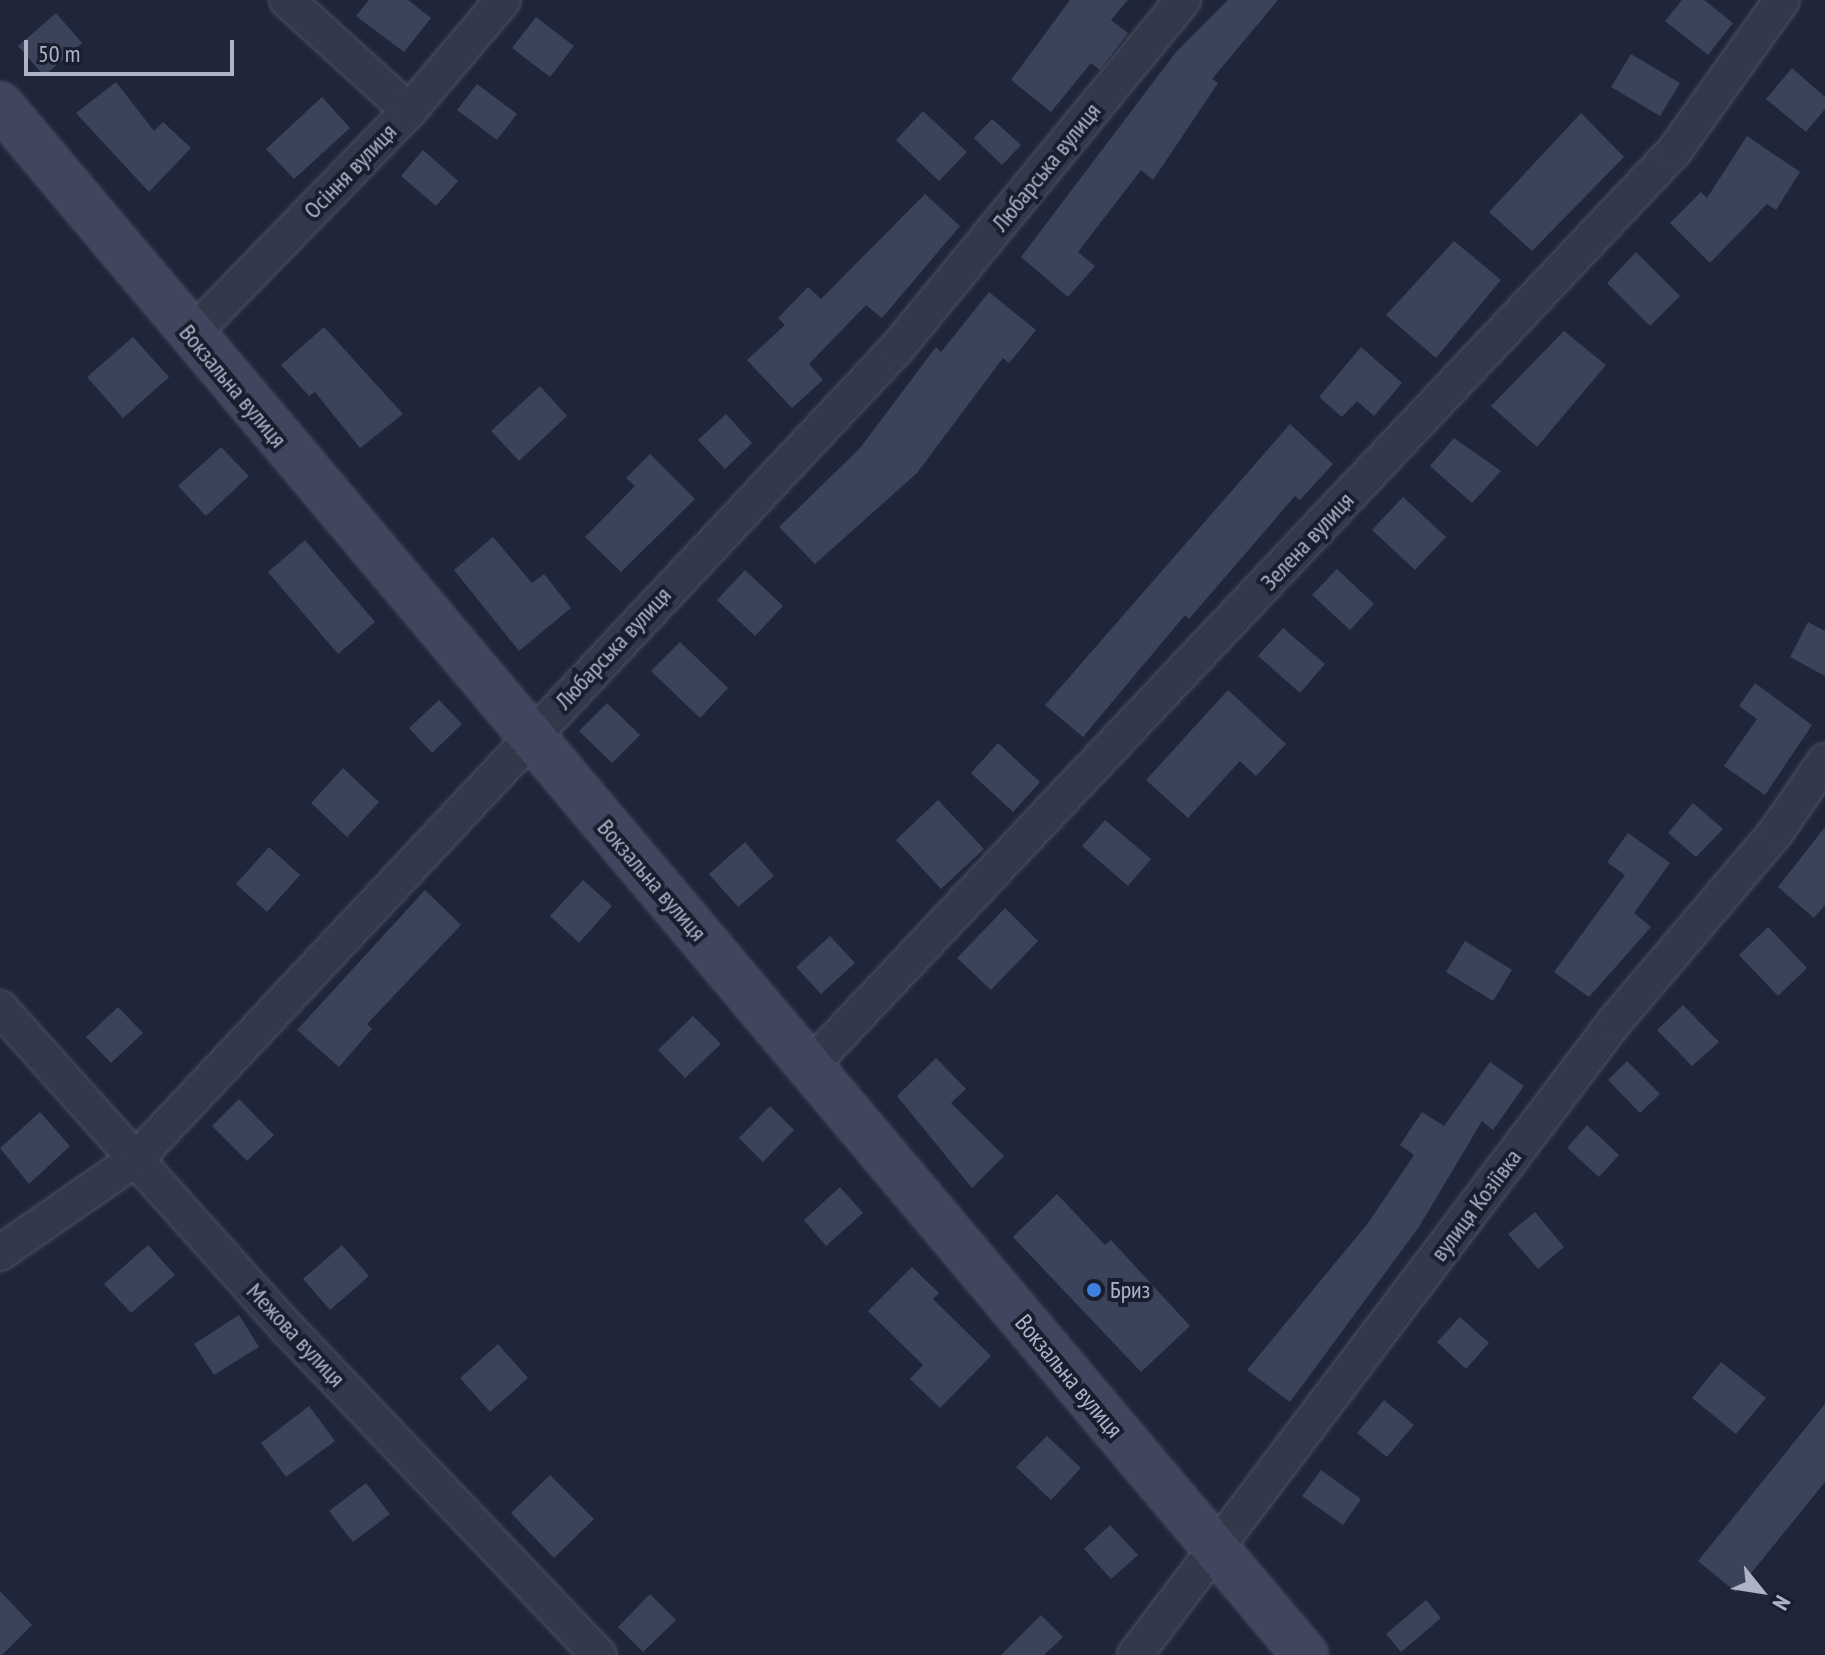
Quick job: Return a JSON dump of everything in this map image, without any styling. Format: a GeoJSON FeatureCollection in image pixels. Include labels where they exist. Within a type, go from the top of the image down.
{"type":"FeatureCollection","features":[{"type":"Feature","properties":{"kind":"main road","name":"Вокзальна вулиця"},"geometry":{"type":"LineString","coordinates":[[0,105],[529,736],[811,1065],[1210,1547],[1305,1655]]}},
{"type":"Feature","properties":{"kind":"street"},"geometry":{"type":"LineString","coordinates":[[287,0],[409,111]]}},
{"type":"Feature","properties":{"kind":"street","name":"Осіння вулиця"},"geometry":{"type":"LineString","coordinates":[[191,335],[409,111],[503,0]]}},
{"type":"Feature","properties":{"kind":"street","name":"Любарська вулиця"},"geometry":{"type":"LineString","coordinates":[[0,1253],[136,1159],[529,736],[898,347],[1183,0]]}},
{"type":"Feature","properties":{"kind":"street","name":"Зелена вулиця"},"geometry":{"type":"LineString","coordinates":[[811,1065],[1675,150],[1782,0]]}},
{"type":"Feature","properties":{"kind":"street","name":"вулиця Козіївка"},"geometry":{"type":"LineString","coordinates":[[1135,1655],[1210,1547],[1825,761]]}},
{"type":"Feature","properties":{"kind":"street","name":"Межова вулиця"},"geometry":{"type":"LineString","coordinates":[[0,1008],[136,1159],[599,1655]]}},
{"type":"Feature","properties":{"kind":"building"},"geometry":{"type":"Polygon","coordinates":[[[369,0],[408,0],[431,18],[404,52],[356,16],[369,0]]]}},
{"type":"Feature","properties":{"kind":"building"},"geometry":{"type":"Polygon","coordinates":[[[1070,0],[1128,0],[1111,20],[1128,33],[1100,70],[1091,63],[1051,112],[1011,80],[1070,0]]]}},
{"type":"Feature","properties":{"kind":"building"},"geometry":{"type":"Polygon","coordinates":[[[1228,0],[1278,0],[1212,79],[1218,83],[1153,180],[1141,170],[1078,252],[1095,266],[1068,297],[1021,257],[1176,52],[1228,0]]]}},
{"type":"Feature","properties":{"kind":"building"},"geometry":{"type":"Polygon","coordinates":[[[1682,0],[1704,0],[1733,23],[1708,55],[1665,21],[1682,0]]]}},
{"type":"Feature","properties":{"kind":"building"},"geometry":{"type":"Polygon","coordinates":[[[56,13],[82,43],[44,76],[18,46],[56,13]]]}},
{"type":"Feature","properties":{"kind":"building"},"geometry":{"type":"Polygon","coordinates":[[[536,17],[574,46],[550,77],[512,48],[536,17]]]}},
{"type":"Feature","properties":{"kind":"building"},"geometry":{"type":"Polygon","coordinates":[[[1631,54],[1680,83],[1660,116],[1611,87],[1631,54]]]}},
{"type":"Feature","properties":{"kind":"building"},"geometry":{"type":"Polygon","coordinates":[[[1792,68],[1825,97],[1825,109],[1806,132],[1766,99],[1792,68]]]}},
{"type":"Feature","properties":{"kind":"building"},"geometry":{"type":"Polygon","coordinates":[[[116,82],[154,131],[163,122],[191,148],[149,192],[76,113],[116,82]]]}},
{"type":"Feature","properties":{"kind":"building"},"geometry":{"type":"Polygon","coordinates":[[[477,84],[517,114],[497,140],[457,110],[477,84]]]}},
{"type":"Feature","properties":{"kind":"building"},"geometry":{"type":"Polygon","coordinates":[[[322,97],[350,128],[294,179],[266,149],[322,97]]]}},
{"type":"Feature","properties":{"kind":"building"},"geometry":{"type":"Polygon","coordinates":[[[923,111],[967,152],[939,181],[896,140],[923,111]]]}},
{"type":"Feature","properties":{"kind":"building"},"geometry":{"type":"Polygon","coordinates":[[[1581,113],[1624,157],[1532,251],[1489,212],[1581,113]]]}},
{"type":"Feature","properties":{"kind":"building"},"geometry":{"type":"Polygon","coordinates":[[[992,119],[1021,145],[1002,165],[974,138],[992,119]]]}},
{"type":"Feature","properties":{"kind":"building"},"geometry":{"type":"Polygon","coordinates":[[[1747,136],[1800,172],[1776,210],[1767,204],[1710,263],[1670,223],[1701,192],[1707,198],[1747,136]]]}},
{"type":"Feature","properties":{"kind":"building"},"geometry":{"type":"Polygon","coordinates":[[[423,150],[458,181],[436,206],[401,176],[423,150]]]}},
{"type":"Feature","properties":{"kind":"building"},"geometry":{"type":"Polygon","coordinates":[[[925,194],[960,226],[882,318],[866,305],[809,364],[823,380],[792,408],[747,360],[785,325],[778,318],[808,287],[821,299],[925,194]]]}},
{"type":"Feature","properties":{"kind":"building"},"geometry":{"type":"Polygon","coordinates":[[[1454,241],[1501,280],[1436,358],[1386,315],[1454,241]]]}},
{"type":"Feature","properties":{"kind":"building"},"geometry":{"type":"Polygon","coordinates":[[[1636,252],[1680,296],[1650,326],[1607,283],[1636,252]]]}},
{"type":"Feature","properties":{"kind":"building"},"geometry":{"type":"Polygon","coordinates":[[[989,292],[1036,330],[1009,363],[1003,358],[917,473],[815,564],[779,527],[860,448],[936,347],[941,352],[989,292]]]}},
{"type":"Feature","properties":{"kind":"building"},"geometry":{"type":"Polygon","coordinates":[[[324,327],[403,414],[360,448],[315,392],[309,396],[281,365],[324,327]]]}},
{"type":"Feature","properties":{"kind":"building"},"geometry":{"type":"Polygon","coordinates":[[[1564,331],[1606,365],[1537,447],[1491,406],[1564,331]]]}},
{"type":"Feature","properties":{"kind":"building"},"geometry":{"type":"Polygon","coordinates":[[[133,337],[169,377],[123,418],[87,377],[133,337]]]}},
{"type":"Feature","properties":{"kind":"building"},"geometry":{"type":"Polygon","coordinates":[[[1361,347],[1402,383],[1374,416],[1357,401],[1342,417],[1319,397],[1361,347]]]}},
{"type":"Feature","properties":{"kind":"building"},"geometry":{"type":"Polygon","coordinates":[[[540,386],[567,416],[519,461],[491,431],[540,386]]]}},
{"type":"Feature","properties":{"kind":"building"},"geometry":{"type":"Polygon","coordinates":[[[726,414],[752,443],[725,469],[698,440],[726,414]]]}},
{"type":"Feature","properties":{"kind":"building"},"geometry":{"type":"Polygon","coordinates":[[[1290,424],[1333,464],[1300,500],[1295,496],[1189,619],[1185,615],[1083,737],[1045,705],[1290,424]]]}},
{"type":"Feature","properties":{"kind":"building"},"geometry":{"type":"Polygon","coordinates":[[[1454,438],[1501,471],[1472,503],[1430,466],[1454,438]]]}},
{"type":"Feature","properties":{"kind":"building"},"geometry":{"type":"Polygon","coordinates":[[[221,447],[249,476],[206,516],[178,486],[221,447]]]}},
{"type":"Feature","properties":{"kind":"building"},"geometry":{"type":"Polygon","coordinates":[[[650,454],[695,499],[621,572],[585,537],[635,486],[626,478],[650,454]]]}},
{"type":"Feature","properties":{"kind":"building"},"geometry":{"type":"Polygon","coordinates":[[[1403,497],[1446,537],[1415,570],[1372,530],[1403,497]]]}},
{"type":"Feature","properties":{"kind":"building"},"geometry":{"type":"Polygon","coordinates":[[[493,537],[532,583],[544,574],[571,608],[519,651],[454,570],[493,537]]]}},
{"type":"Feature","properties":{"kind":"building"},"geometry":{"type":"Polygon","coordinates":[[[305,540],[375,622],[338,654],[268,572],[305,540]]]}},
{"type":"Feature","properties":{"kind":"building"},"geometry":{"type":"Polygon","coordinates":[[[1337,569],[1374,604],[1350,630],[1312,595],[1337,569]]]}},
{"type":"Feature","properties":{"kind":"building"},"geometry":{"type":"Polygon","coordinates":[[[745,570],[783,606],[755,636],[717,600],[745,570]]]}},
{"type":"Feature","properties":{"kind":"building"},"geometry":{"type":"Polygon","coordinates":[[[1808,622],[1825,631],[1825,676],[1790,657],[1808,622]]]}},
{"type":"Feature","properties":{"kind":"building"},"geometry":{"type":"Polygon","coordinates":[[[1283,628],[1325,664],[1300,693],[1258,656],[1283,628]]]}},
{"type":"Feature","properties":{"kind":"building"},"geometry":{"type":"Polygon","coordinates":[[[680,642],[728,688],[700,718],[651,671],[680,642]]]}},
{"type":"Feature","properties":{"kind":"building"},"geometry":{"type":"Polygon","coordinates":[[[1755,683],[1812,725],[1765,795],[1724,766],[1757,719],[1739,706],[1755,683]]]}},
{"type":"Feature","properties":{"kind":"building"},"geometry":{"type":"Polygon","coordinates":[[[1228,690],[1286,744],[1256,776],[1240,761],[1188,818],[1146,780],[1228,690]]]}},
{"type":"Feature","properties":{"kind":"building"},"geometry":{"type":"Polygon","coordinates":[[[439,700],[462,724],[432,753],[409,728],[439,700]]]}},
{"type":"Feature","properties":{"kind":"building"},"geometry":{"type":"Polygon","coordinates":[[[607,703],[640,735],[612,763],[579,731],[607,703]]]}},
{"type":"Feature","properties":{"kind":"building"},"geometry":{"type":"Polygon","coordinates":[[[998,743],[1040,782],[1013,812],[971,773],[998,743]]]}},
{"type":"Feature","properties":{"kind":"building"},"geometry":{"type":"Polygon","coordinates":[[[343,768],[379,802],[347,837],[311,803],[343,768]]]}},
{"type":"Feature","properties":{"kind":"building"},"geometry":{"type":"Polygon","coordinates":[[[938,800],[984,849],[941,889],[896,840],[938,800]]]}},
{"type":"Feature","properties":{"kind":"building"},"geometry":{"type":"Polygon","coordinates":[[[1693,803],[1723,829],[1696,857],[1668,833],[1693,803]]]}},
{"type":"Feature","properties":{"kind":"building"},"geometry":{"type":"Polygon","coordinates":[[[1105,820],[1151,859],[1128,886],[1082,846],[1105,820]]]}},
{"type":"Feature","properties":{"kind":"building"},"geometry":{"type":"Polygon","coordinates":[[[1825,827],[1825,905],[1814,918],[1778,887],[1825,827]]]}},
{"type":"Feature","properties":{"kind":"building"},"geometry":{"type":"Polygon","coordinates":[[[1628,833],[1670,863],[1634,913],[1651,927],[1589,997],[1554,972],[1625,875],[1607,862],[1628,833]]]}},
{"type":"Feature","properties":{"kind":"building"},"geometry":{"type":"Polygon","coordinates":[[[745,842],[774,876],[738,907],[709,874],[745,842]]]}},
{"type":"Feature","properties":{"kind":"building"},"geometry":{"type":"Polygon","coordinates":[[[269,847],[300,875],[267,912],[236,884],[269,847]]]}},
{"type":"Feature","properties":{"kind":"building"},"geometry":{"type":"Polygon","coordinates":[[[583,880],[612,906],[579,943],[550,916],[583,880]]]}},
{"type":"Feature","properties":{"kind":"building"},"geometry":{"type":"Polygon","coordinates":[[[425,890],[461,925],[367,1024],[372,1029],[339,1067],[297,1030],[425,890]]]}},
{"type":"Feature","properties":{"kind":"building"},"geometry":{"type":"Polygon","coordinates":[[[1005,908],[1038,941],[991,990],[957,958],[1005,908]]]}},
{"type":"Feature","properties":{"kind":"building"},"geometry":{"type":"Polygon","coordinates":[[[1768,927],[1807,968],[1778,996],[1739,955],[1768,927]]]}},
{"type":"Feature","properties":{"kind":"building"},"geometry":{"type":"Polygon","coordinates":[[[830,936],[855,963],[821,994],[796,967],[830,936]]]}},
{"type":"Feature","properties":{"kind":"building"},"geometry":{"type":"Polygon","coordinates":[[[1465,941],[1512,970],[1493,1001],[1446,972],[1465,941]]]}},
{"type":"Feature","properties":{"kind":"building"},"geometry":{"type":"Polygon","coordinates":[[[1683,1005],[1719,1042],[1692,1066],[1657,1030],[1683,1005]]]}},
{"type":"Feature","properties":{"kind":"building"},"geometry":{"type":"Polygon","coordinates":[[[118,1007],[143,1033],[111,1063],[86,1037],[118,1007]]]}},
{"type":"Feature","properties":{"kind":"building"},"geometry":{"type":"Polygon","coordinates":[[[693,1016],[721,1044],[685,1078],[658,1050],[693,1016]]]}},
{"type":"Feature","properties":{"kind":"building"},"geometry":{"type":"Polygon","coordinates":[[[936,1058],[966,1089],[951,1103],[1004,1156],[972,1188],[897,1096],[936,1058]]]}},
{"type":"Feature","properties":{"kind":"building"},"geometry":{"type":"Polygon","coordinates":[[[1627,1061],[1660,1094],[1640,1113],[1608,1080],[1627,1061]]]}},
{"type":"Feature","properties":{"kind":"building"},"geometry":{"type":"Polygon","coordinates":[[[1490,1062],[1524,1086],[1493,1130],[1482,1121],[1419,1227],[1290,1402],[1247,1370],[1368,1223],[1414,1155],[1400,1145],[1422,1112],[1444,1126],[1490,1062]]]}},
{"type":"Feature","properties":{"kind":"building"},"geometry":{"type":"Polygon","coordinates":[[[239,1099],[274,1135],[247,1161],[212,1126],[239,1099]]]}},
{"type":"Feature","properties":{"kind":"building"},"geometry":{"type":"Polygon","coordinates":[[[770,1106],[794,1130],[763,1162],[739,1138],[770,1106]]]}},
{"type":"Feature","properties":{"kind":"building"},"geometry":{"type":"Polygon","coordinates":[[[40,1112],[70,1146],[29,1184],[0,1148],[40,1112]]]}},
{"type":"Feature","properties":{"kind":"building"},"geometry":{"type":"Polygon","coordinates":[[[1587,1125],[1619,1155],[1599,1177],[1567,1148],[1587,1125]]]}},
{"type":"Feature","properties":{"kind":"building"},"geometry":{"type":"Polygon","coordinates":[[[840,1187],[863,1213],[826,1246],[804,1220],[840,1187]]]}},
{"type":"Feature","properties":{"kind":"building"},"geometry":{"type":"Polygon","coordinates":[[[1057,1194],[1105,1245],[1111,1240],[1190,1326],[1141,1372],[1013,1237],[1057,1194]]]}},
{"type":"Feature","properties":{"kind":"building"},"geometry":{"type":"Polygon","coordinates":[[[1535,1212],[1564,1247],[1538,1269],[1508,1234],[1535,1212]]]}},
{"type":"Feature","properties":{"kind":"building"},"geometry":{"type":"Polygon","coordinates":[[[148,1245],[175,1275],[131,1313],[104,1284],[148,1245]]]}},
{"type":"Feature","properties":{"kind":"building"},"geometry":{"type":"Polygon","coordinates":[[[342,1245],[369,1276],[330,1310],[303,1279],[342,1245]]]}},
{"type":"Feature","properties":{"kind":"building"},"geometry":{"type":"Polygon","coordinates":[[[912,1267],[939,1293],[933,1299],[991,1356],[940,1408],[910,1379],[923,1365],[868,1311],[912,1267]]]}},
{"type":"Feature","properties":{"kind":"building"},"geometry":{"type":"Polygon","coordinates":[[[239,1315],[259,1347],[214,1375],[194,1344],[239,1315]]]}},
{"type":"Feature","properties":{"kind":"building"},"geometry":{"type":"Polygon","coordinates":[[[1460,1317],[1489,1343],[1466,1369],[1437,1342],[1460,1317]]]}},
{"type":"Feature","properties":{"kind":"building"},"geometry":{"type":"Polygon","coordinates":[[[498,1344],[528,1378],[490,1412],[460,1378],[498,1344]]]}},
{"type":"Feature","properties":{"kind":"building"},"geometry":{"type":"Polygon","coordinates":[[[1721,1362],[1766,1398],[1736,1434],[1692,1398],[1721,1362]]]}},
{"type":"Feature","properties":{"kind":"building"},"geometry":{"type":"Polygon","coordinates":[[[1384,1400],[1414,1425],[1387,1457],[1357,1433],[1384,1400]]]}},
{"type":"Feature","properties":{"kind":"building"},"geometry":{"type":"Polygon","coordinates":[[[1825,1404],[1825,1482],[1736,1592],[1698,1561],[1825,1404]]]}},
{"type":"Feature","properties":{"kind":"building"},"geometry":{"type":"Polygon","coordinates":[[[309,1406],[335,1441],[286,1477],[261,1443],[309,1406]]]}},
{"type":"Feature","properties":{"kind":"building"},"geometry":{"type":"Polygon","coordinates":[[[1047,1436],[1081,1468],[1051,1500],[1016,1467],[1047,1436]]]}},
{"type":"Feature","properties":{"kind":"building"},"geometry":{"type":"Polygon","coordinates":[[[1321,1470],[1361,1499],[1343,1525],[1302,1496],[1321,1470]]]}},
{"type":"Feature","properties":{"kind":"building"},"geometry":{"type":"Polygon","coordinates":[[[550,1475],[594,1519],[554,1558],[511,1513],[550,1475]]]}},
{"type":"Feature","properties":{"kind":"building"},"geometry":{"type":"Polygon","coordinates":[[[366,1483],[390,1514],[353,1542],[329,1511],[366,1483]]]}},
{"type":"Feature","properties":{"kind":"building"},"geometry":{"type":"Polygon","coordinates":[[[1110,1525],[1138,1555],[1111,1579],[1084,1549],[1110,1525]]]}},
{"type":"Feature","properties":{"kind":"building"},"geometry":{"type":"Polygon","coordinates":[[[0,1591],[32,1625],[2,1655],[0,1655],[0,1591]]]}},
{"type":"Feature","properties":{"kind":"building"},"geometry":{"type":"Polygon","coordinates":[[[650,1594],[676,1620],[643,1652],[618,1627],[650,1594]]]}},
{"type":"Feature","properties":{"kind":"building"},"geometry":{"type":"Polygon","coordinates":[[[1426,1600],[1441,1618],[1401,1652],[1386,1634],[1426,1600]]]}},
{"type":"Feature","properties":{"kind":"building"},"geometry":{"type":"Polygon","coordinates":[[[1041,1615],[1063,1637],[1044,1655],[1001,1655],[1041,1615]]]}},
{"type":"Feature","properties":{"kind":"place","name":"Бриз"},"geometry":{"type":"Point","coordinates":[1094,1290]}}]}
